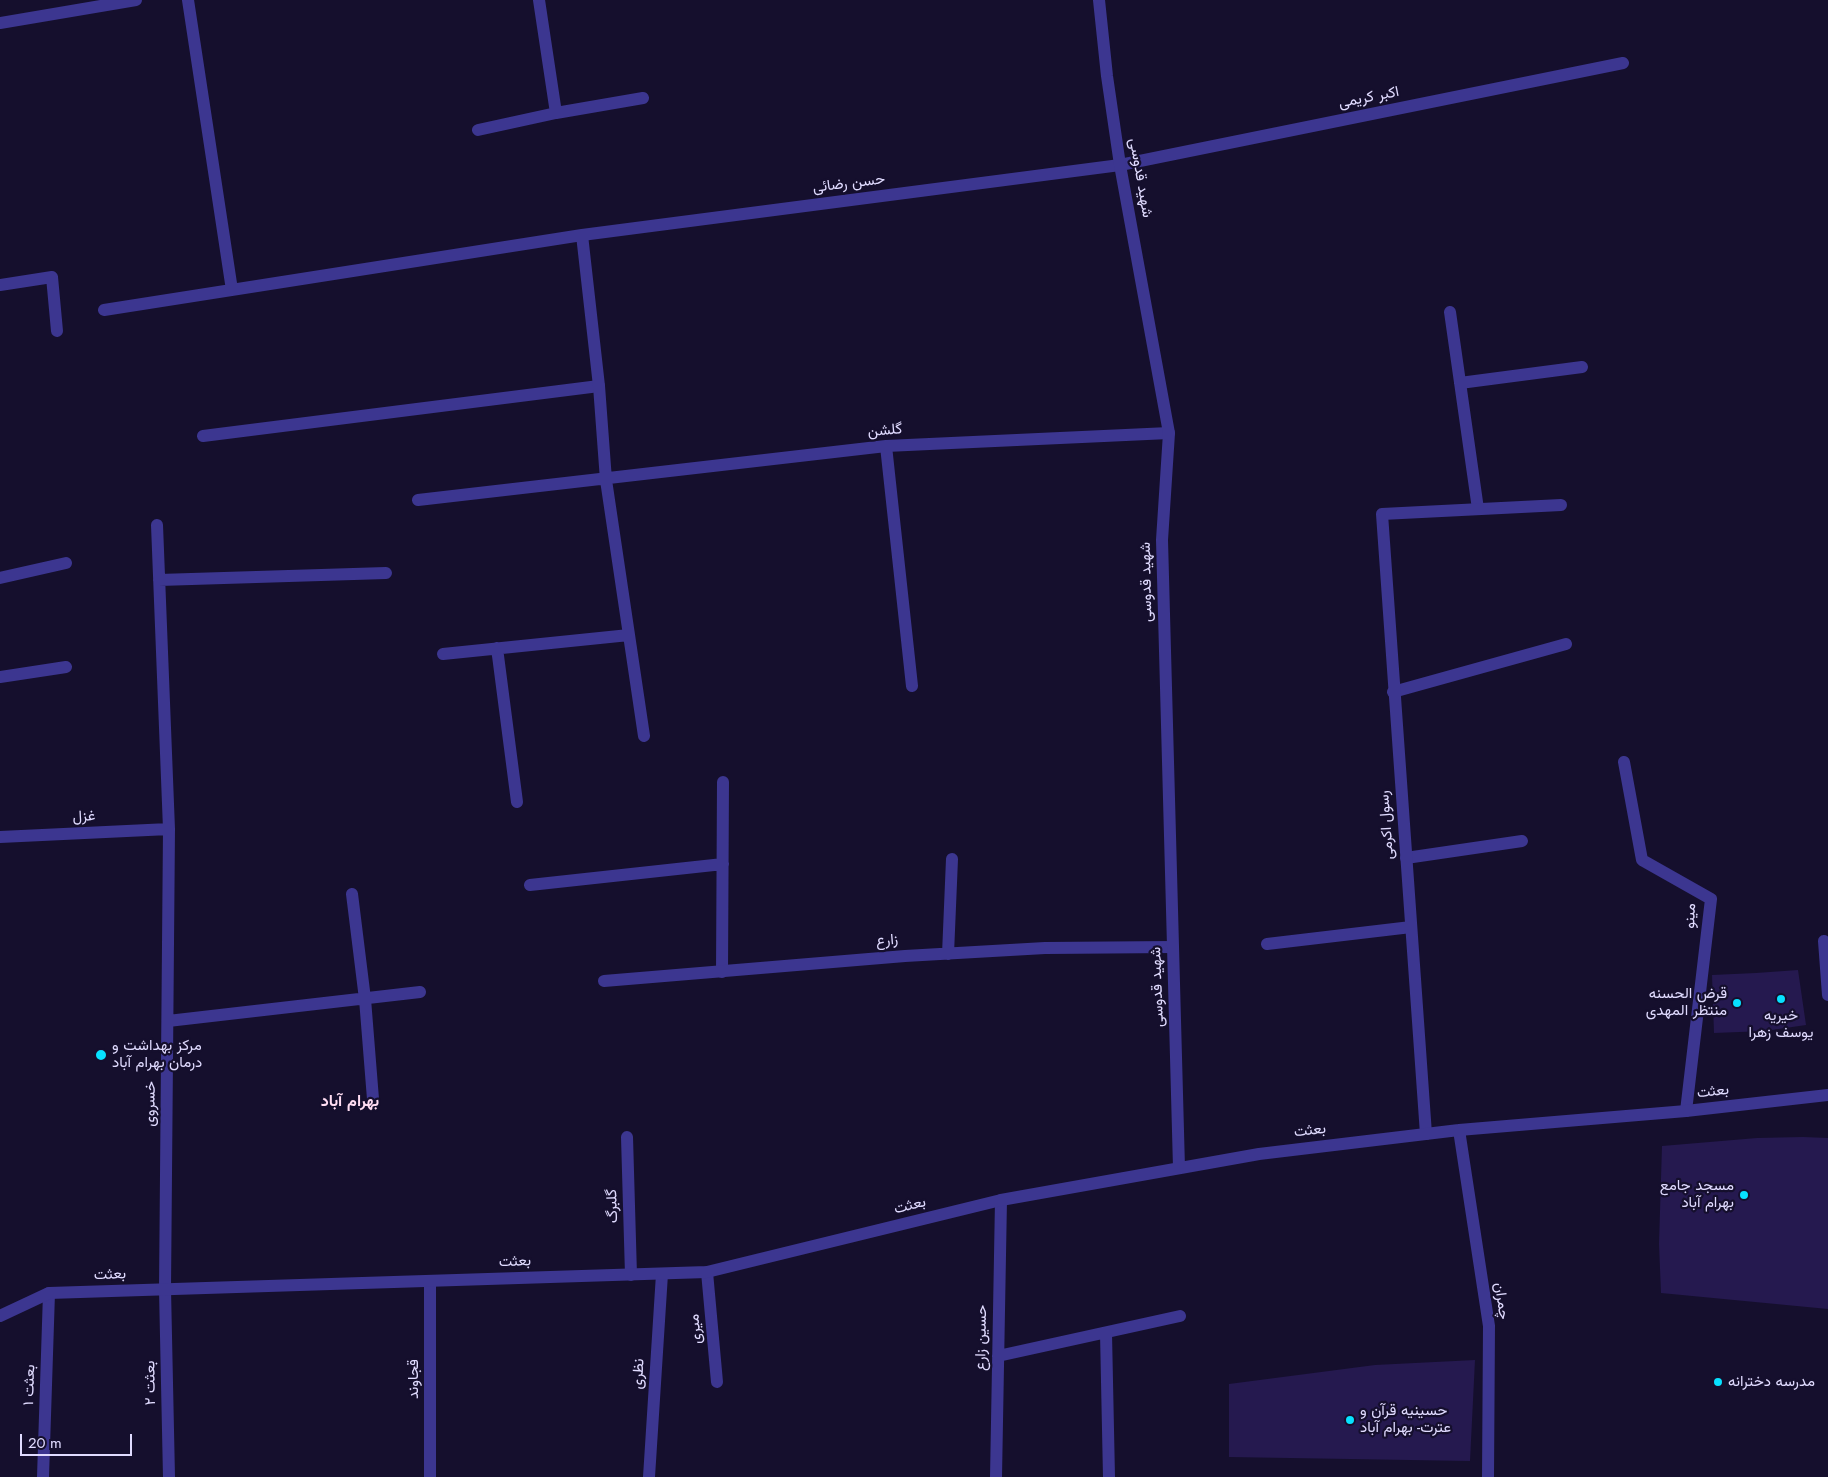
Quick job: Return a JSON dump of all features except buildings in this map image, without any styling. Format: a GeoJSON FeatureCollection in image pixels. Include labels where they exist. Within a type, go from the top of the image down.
{"type":"FeatureCollection","features":[{"type":"Feature","properties":{"kind":"street"},"geometry":{"type":"LineString","coordinates":[[0,24],[106,3],[136,0]]}},
{"type":"Feature","properties":{"kind":"street"},"geometry":{"type":"LineString","coordinates":[[188,0],[232,290]]}},
{"type":"Feature","properties":{"kind":"street"},"geometry":{"type":"LineString","coordinates":[[539,0],[556,113]]}},
{"type":"Feature","properties":{"kind":"street","name":"شهید قدوسی"},"geometry":{"type":"LineString","coordinates":[[1099,0],[1107,76],[1120,165],[1169,433],[1162,540],[1179,1168]]}},
{"type":"Feature","properties":{"kind":"street","name":"اکبر کریمی"},"geometry":{"type":"LineString","coordinates":[[1120,165],[1623,63]]}},
{"type":"Feature","properties":{"kind":"street"},"geometry":{"type":"LineString","coordinates":[[478,130],[556,113],[643,98]]}},
{"type":"Feature","properties":{"kind":"street","name":"حسن رضائی"},"geometry":{"type":"LineString","coordinates":[[104,310],[582,235],[1120,165]]}},
{"type":"Feature","properties":{"kind":"street"},"geometry":{"type":"LineString","coordinates":[[582,235],[599,386],[606,480],[644,736]]}},
{"type":"Feature","properties":{"kind":"street"},"geometry":{"type":"LineString","coordinates":[[0,285],[52,277],[57,331]]}},
{"type":"Feature","properties":{"kind":"street"},"geometry":{"type":"LineString","coordinates":[[1450,312],[1478,509],[1561,505]]}},
{"type":"Feature","properties":{"kind":"street"},"geometry":{"type":"LineString","coordinates":[[1460,383],[1582,368]]}},
{"type":"Feature","properties":{"kind":"street"},"geometry":{"type":"LineString","coordinates":[[203,436],[599,386]]}},
{"type":"Feature","properties":{"kind":"street","name":"گلشن"},"geometry":{"type":"LineString","coordinates":[[418,500],[606,480],[886,446],[1169,433]]}},
{"type":"Feature","properties":{"kind":"street"},"geometry":{"type":"LineString","coordinates":[[886,446],[912,686]]}},
{"type":"Feature","properties":{"kind":"street","name":"رسول اکرمی"},"geometry":{"type":"LineString","coordinates":[[1426,1134],[1382,514],[1478,509]]}},
{"type":"Feature","properties":{"kind":"street","name":"خسروی"},"geometry":{"type":"LineString","coordinates":[[157,525],[169,829],[166,1289]]}},
{"type":"Feature","properties":{"kind":"street"},"geometry":{"type":"LineString","coordinates":[[0,578],[66,563]]}},
{"type":"Feature","properties":{"kind":"street"},"geometry":{"type":"LineString","coordinates":[[159,580],[386,573]]}},
{"type":"Feature","properties":{"kind":"street"},"geometry":{"type":"LineString","coordinates":[[443,654],[629,635]]}},
{"type":"Feature","properties":{"kind":"street"},"geometry":{"type":"LineString","coordinates":[[1394,692],[1566,644]]}},
{"type":"Feature","properties":{"kind":"street"},"geometry":{"type":"LineString","coordinates":[[498,648],[517,802]]}},
{"type":"Feature","properties":{"kind":"street"},"geometry":{"type":"LineString","coordinates":[[0,677],[66,666]]}},
{"type":"Feature","properties":{"kind":"street","name":"مینو"},"geometry":{"type":"LineString","coordinates":[[1624,762],[1642,860],[1711,899],[1686,1111]]}},
{"type":"Feature","properties":{"kind":"street"},"geometry":{"type":"LineString","coordinates":[[722,972],[723,782]]}},
{"type":"Feature","properties":{"kind":"street","name":"غزل"},"geometry":{"type":"LineString","coordinates":[[0,837],[169,829]]}},
{"type":"Feature","properties":{"kind":"street"},"geometry":{"type":"LineString","coordinates":[[1406,858],[1522,841]]}},
{"type":"Feature","properties":{"kind":"street"},"geometry":{"type":"LineString","coordinates":[[948,954],[952,859]]}},
{"type":"Feature","properties":{"kind":"street"},"geometry":{"type":"LineString","coordinates":[[530,886],[723,864]]}},
{"type":"Feature","properties":{"kind":"street"},"geometry":{"type":"LineString","coordinates":[[352,894],[365,998],[373,1099]]}},
{"type":"Feature","properties":{"kind":"street"},"geometry":{"type":"LineString","coordinates":[[1267,944],[1411,927]]}},
{"type":"Feature","properties":{"kind":"street"},"geometry":{"type":"LineString","coordinates":[[1824,941],[1828,996]]}},
{"type":"Feature","properties":{"kind":"street","name":"زارع"},"geometry":{"type":"LineString","coordinates":[[604,982],[905,956],[1045,948],[1173,947]]}},
{"type":"Feature","properties":{"kind":"street"},"geometry":{"type":"LineString","coordinates":[[168,1021],[420,992]]}},
{"type":"Feature","properties":{"kind":"street","name":"بعثت"},"geometry":{"type":"LineString","coordinates":[[1,1316],[49,1293],[707,1272],[1001,1200],[1259,1154],[1459,1130],[1686,1111],[1828,1095]]}},
{"type":"Feature","properties":{"kind":"street","name":"چمران"},"geometry":{"type":"LineString","coordinates":[[1459,1130],[1489,1326],[1488,1477]]}},
{"type":"Feature","properties":{"kind":"street","name":"گلبرگ"},"geometry":{"type":"LineString","coordinates":[[627,1137],[631,1275]]}},
{"type":"Feature","properties":{"kind":"street","name":"حسین زارع"},"geometry":{"type":"LineString","coordinates":[[996,1477],[1001,1200]]}},
{"type":"Feature","properties":{"kind":"street","name":"میری"},"geometry":{"type":"LineString","coordinates":[[707,1272],[717,1382]]}},
{"type":"Feature","properties":{"kind":"street","name":"نظری"},"geometry":{"type":"LineString","coordinates":[[649,1477],[662,1274]]}},
{"type":"Feature","properties":{"kind":"street","name":"قجاوند"},"geometry":{"type":"LineString","coordinates":[[430,1281],[430,1477]]}},
{"type":"Feature","properties":{"kind":"street","name":"بعثت ۲"},"geometry":{"type":"LineString","coordinates":[[166,1289],[170,1477]]}},
{"type":"Feature","properties":{"kind":"street","name":"بعثت ۱"},"geometry":{"type":"LineString","coordinates":[[43,1477],[49,1293]]}},
{"type":"Feature","properties":{"kind":"street"},"geometry":{"type":"LineString","coordinates":[[998,1356],[1180,1316]]}},
{"type":"Feature","properties":{"kind":"street"},"geometry":{"type":"LineString","coordinates":[[1106,1333],[1109,1477]]}},
{"type":"Feature","properties":{"kind":"place","name":"خیریه یوسف زهرا"},"geometry":{"type":"Point","coordinates":[1781,999]}},
{"type":"Feature","properties":{"kind":"place","name":"قرض الحسنه منتظر المهدی"},"geometry":{"type":"Point","coordinates":[1737,1003]}},
{"type":"Feature","properties":{"kind":"place","name":"مرکز بهداشت و درمان بهرام آباد"},"geometry":{"type":"Point","coordinates":[101,1055]}},
{"type":"Feature","properties":{"kind":"place","name":"مسجد جامع بهرام آباد"},"geometry":{"type":"Point","coordinates":[1744,1195]}},
{"type":"Feature","properties":{"kind":"place","name":"مدرسه دخترانه"},"geometry":{"type":"Point","coordinates":[1718,1382]}},
{"type":"Feature","properties":{"kind":"place","name":"حسینیه قرآن و عترت- بهرام آباد"},"geometry":{"type":"Point","coordinates":[1350,1420]}},
{"type":"Feature","properties":{"kind":"district","name":"بهرام آباد"},"geometry":{"type":"Point","coordinates":[350,1102]}}]}
